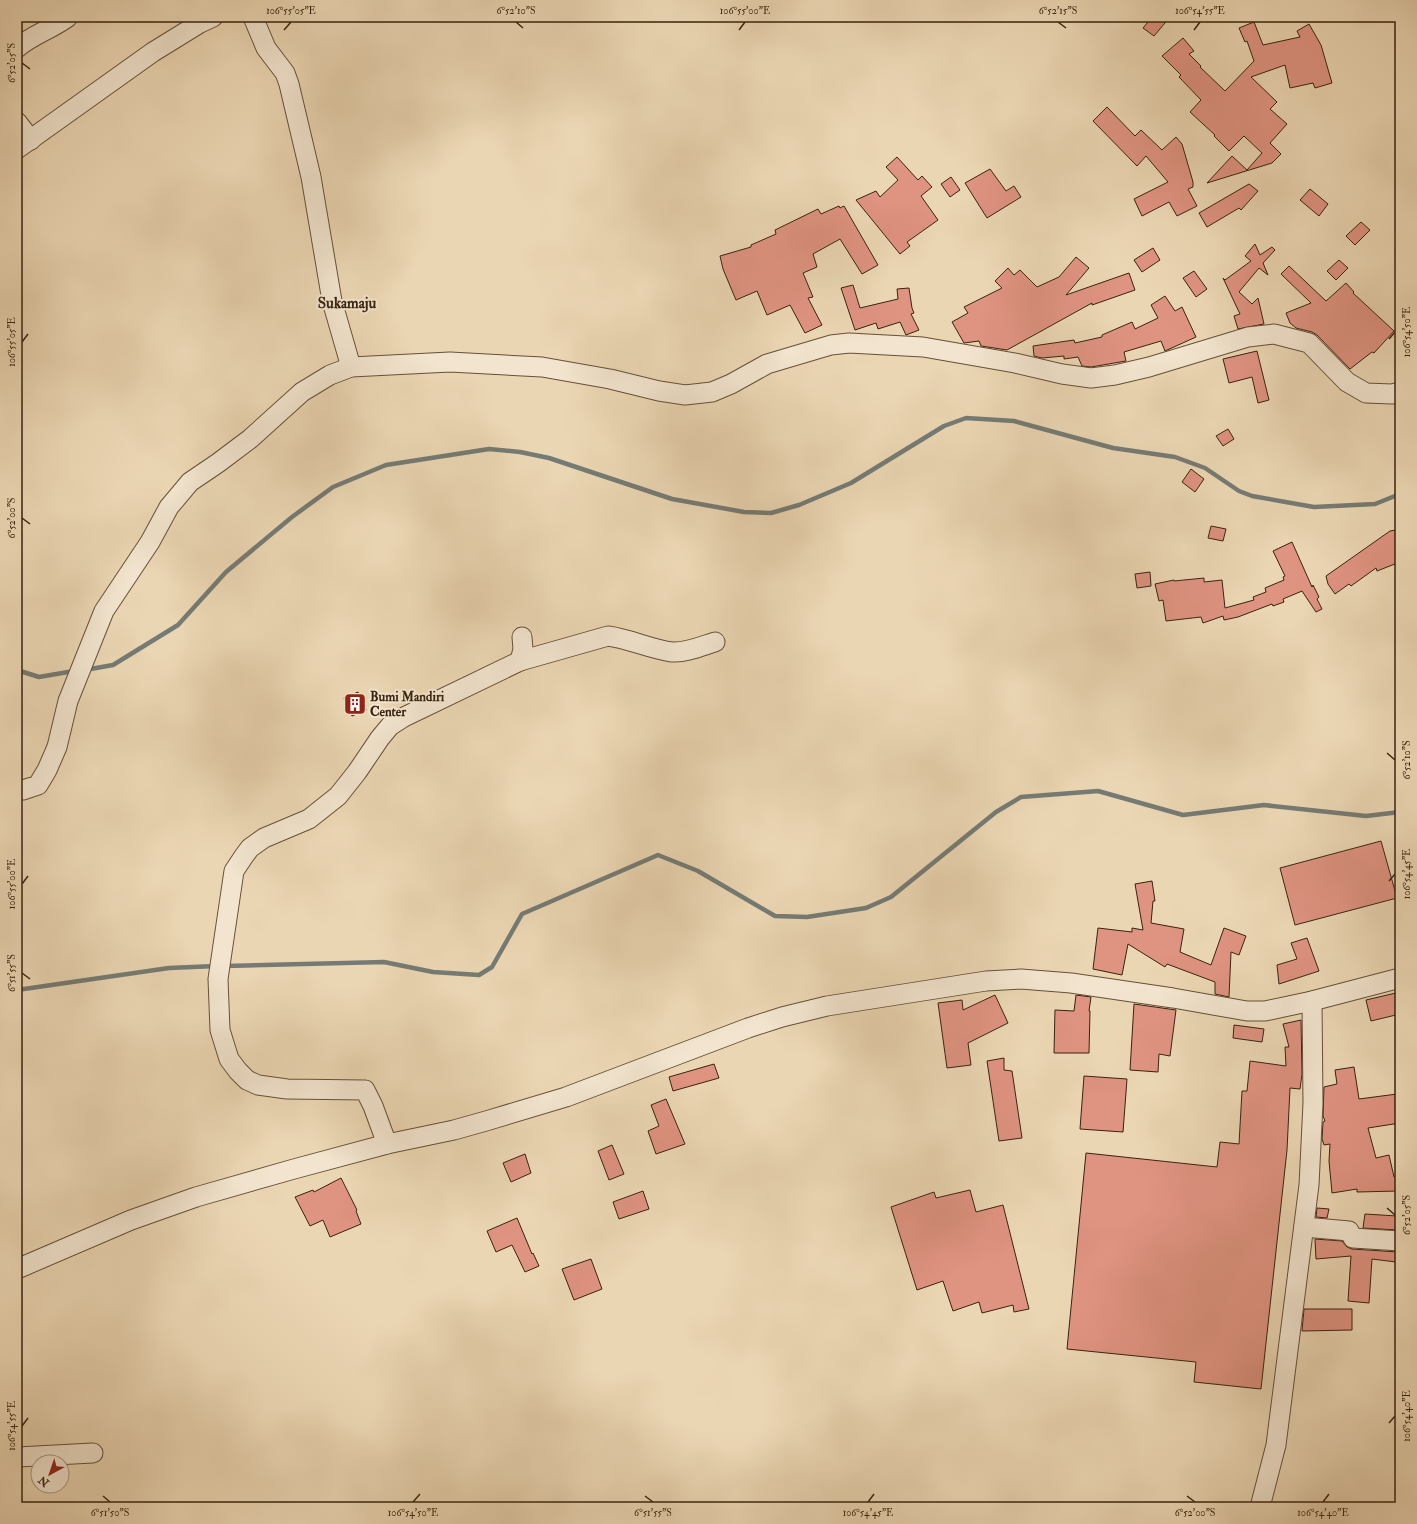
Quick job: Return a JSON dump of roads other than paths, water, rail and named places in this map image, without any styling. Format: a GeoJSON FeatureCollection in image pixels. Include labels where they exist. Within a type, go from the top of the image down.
{"type":"FeatureCollection","features":[{"type":"Feature","properties":{"kind":"street"},"geometry":{"type":"LineString","coordinates":[[17,48],[24,42],[50,29],[68,17]]}},
{"type":"Feature","properties":{"kind":"street"},"geometry":{"type":"LineString","coordinates":[[17,122],[24,144],[153,52],[200,23],[213,17]]}},
{"type":"Feature","properties":{"kind":"street"},"geometry":{"type":"LineString","coordinates":[[253,17],[266,48],[285,73],[289,84],[311,177],[332,301],[351,367]]}},
{"type":"Feature","properties":{"kind":"street"},"geometry":{"type":"LineString","coordinates":[[17,788],[23,790],[38,785],[47,770],[57,747],[68,700],[104,611],[150,542],[169,507],[190,482],[250,439],[302,392],[330,375],[351,367],[450,362],[542,367],[610,379],[659,391],[685,395],[712,392],[731,384],[767,364],[830,345],[849,343],[923,347],[1015,363],[1062,374],[1091,378],[1115,375],[1149,367],[1248,337],[1274,334],[1309,343],[1347,382],[1366,393],[1392,394],[1400,392]]}},
{"type":"Feature","properties":{"kind":"street"},"geometry":{"type":"LineString","coordinates":[[387,1144],[373,1106],[365,1090],[287,1089],[258,1085],[247,1080],[238,1072],[229,1059],[220,1030],[218,979],[234,871],[250,848],[264,838],[309,819],[338,796],[358,772],[380,738],[390,726],[404,717],[520,661],[608,636],[622,638],[673,652],[715,642]]}},
{"type":"Feature","properties":{"kind":"street"},"geometry":{"type":"LineString","coordinates":[[520,661],[523,649],[522,637]]}},
{"type":"Feature","properties":{"kind":"street"},"geometry":{"type":"LineString","coordinates":[[17,1269],[131,1220],[196,1197],[387,1144],[461,1128],[566,1096],[782,1017],[827,1006],[1003,979],[1043,980],[1174,998],[1247,1011],[1265,1011],[1312,1001],[1400,978]]}},
{"type":"Feature","properties":{"kind":"street"},"geometry":{"type":"LineString","coordinates":[[1260,1507],[1276,1446],[1309,1185],[1313,1103],[1312,1001]]}},
{"type":"Feature","properties":{"kind":"street"},"geometry":{"type":"LineString","coordinates":[[1304,1227],[1349,1231],[1351,1237],[1353,1238],[1400,1241]]}},
{"type":"Feature","properties":{"kind":"street"},"geometry":{"type":"LineString","coordinates":[[17,1457],[93,1452]]}},
{"type":"Feature","properties":{"kind":"waterway"},"geometry":{"type":"LineString","coordinates":[[85,670],[113,665],[178,625],[226,572],[292,517],[333,487],[386,465],[489,449],[520,452],[549,458],[672,499],[744,512],[771,513],[799,505],[851,483],[944,426],[966,418],[1014,421],[1113,448],[1175,457],[1205,468],[1239,491],[1252,496],[1314,507],[1375,504],[1400,494]]}},
{"type":"Feature","properties":{"kind":"waterway"},"geometry":{"type":"LineString","coordinates":[[17,670],[39,677],[74,671]]}},
{"type":"Feature","properties":{"kind":"waterway"},"geometry":{"type":"LineString","coordinates":[[225,966],[384,962],[433,972],[479,975],[492,967],[522,914],[658,855],[698,871],[775,916],[807,917],[866,908],[891,897],[996,812],[1021,797],[1098,791],[1183,815],[1264,805],[1366,816],[1400,812]]}},
{"type":"Feature","properties":{"kind":"waterway"},"geometry":{"type":"LineString","coordinates":[[17,990],[169,968],[216,966]]}},
{"type":"Feature","properties":{"kind":"place","name":"Bumi Mandiri Center"},"geometry":{"type":"Point","coordinates":[355,704]}},
{"type":"Feature","properties":{"kind":"district","name":"Sukamaju"},"geometry":{"type":"Point","coordinates":[347,303]}}]}
